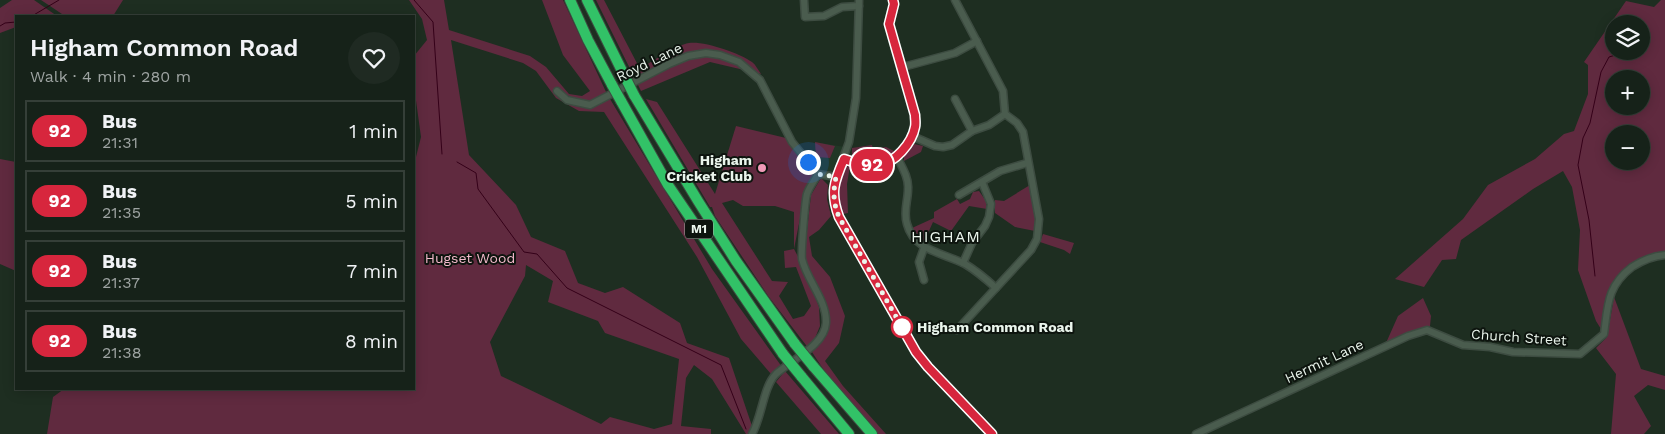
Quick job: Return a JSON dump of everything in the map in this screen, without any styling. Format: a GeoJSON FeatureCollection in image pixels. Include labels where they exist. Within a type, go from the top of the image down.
{"type":"FeatureCollection","features":[{"type":"Feature","properties":{"kind":"highway","name":"M1"},"geometry":{"type":"LineString","coordinates":[[570,0],[588,40],[668,185],[783,354],[849,434]]}},
{"type":"Feature","properties":{"kind":"highway","name":"M1"},"geometry":{"type":"LineString","coordinates":[[587,0],[634,95],[736,261],[813,366],[872,434]]}},
{"type":"Feature","properties":{"kind":"street"},"geometry":{"type":"LineString","coordinates":[[804,0],[805,17],[824,16],[842,7],[859,3],[856,98],[849,142],[833,191],[834,203],[839,217],[916,352],[992,434]]}},
{"type":"Feature","properties":{"kind":"street"},"geometry":{"type":"LineString","coordinates":[[844,159],[860,164],[880,165],[897,156],[912,136],[916,126],[915,115],[889,24],[894,0]]}},
{"type":"Feature","properties":{"kind":"street"},"geometry":{"type":"LineString","coordinates":[[955,0],[1003,91],[1005,114],[1017,123],[1023,132],[1027,163],[1039,219],[1037,239],[1031,250],[957,330]]}},
{"type":"Feature","properties":{"kind":"street"},"geometry":{"type":"LineString","coordinates":[[952,10],[959,7]]}},
{"type":"Feature","properties":{"kind":"street"},"geometry":{"type":"LineString","coordinates":[[902,67],[955,53],[977,41]]}},
{"type":"Feature","properties":{"kind":"street","name":"Royd Lane"},"geometry":{"type":"LineString","coordinates":[[557,91],[567,100],[590,105],[688,56],[706,53],[720,54],[739,62],[760,80],[792,142],[818,174]]}},
{"type":"Feature","properties":{"kind":"street"},"geometry":{"type":"LineString","coordinates":[[955,99],[972,131]]}},
{"type":"Feature","properties":{"kind":"street"},"geometry":{"type":"LineString","coordinates":[[912,136],[935,146],[952,145],[972,131],[989,125],[1005,114]]}},
{"type":"Feature","properties":{"kind":"street"},"geometry":{"type":"LineString","coordinates":[[897,156],[908,184],[905,211],[907,225],[914,238],[924,248],[978,271],[996,288]]}},
{"type":"Feature","properties":{"kind":"street"},"geometry":{"type":"LineString","coordinates":[[958,195],[1008,168],[1027,163]]}},
{"type":"Feature","properties":{"kind":"street"},"geometry":{"type":"LineString","coordinates":[[752,434],[756,428],[768,388],[775,375],[814,345],[823,333],[826,324],[823,309],[802,258],[807,194],[818,174],[836,177]]}},
{"type":"Feature","properties":{"kind":"street"},"geometry":{"type":"LineString","coordinates":[[963,263],[972,243],[985,226],[989,217],[992,204],[982,182]]}},
{"type":"Feature","properties":{"kind":"street"},"geometry":{"type":"LineString","coordinates":[[924,248],[919,262],[924,280]]}},
{"type":"Feature","properties":{"kind":"street","name":"Church Street"},"geometry":{"type":"LineString","coordinates":[[1463,345],[1490,346],[1513,352],[1580,354],[1604,334],[1609,296],[1616,282],[1644,259],[1665,254]]}},
{"type":"Feature","properties":{"kind":"street","name":"Hermit Lane"},"geometry":{"type":"LineString","coordinates":[[1196,434],[1422,331],[1431,331],[1463,345]]}},
{"type":"Feature","properties":{"kind":"shaded area"},"geometry":{"type":"Polygon","coordinates":[[[815,142],[845,147],[836,172],[832,174],[823,173],[817,168],[815,142]]]}},
{"type":"Feature","properties":{"kind":"green space"},"geometry":{"type":"Polygon","coordinates":[[[12,0],[34,0],[56,15],[15,15],[15,27],[0,33],[0,8],[12,0]]]}},
{"type":"Feature","properties":{"kind":"green space"},"geometry":{"type":"Polygon","coordinates":[[[41,0],[123,0],[114,15],[62,14],[41,0]]]}},
{"type":"Feature","properties":{"kind":"green space","name":"Hugset Wood"},"geometry":{"type":"Polygon","coordinates":[[[409,0],[444,0],[449,30],[530,56],[546,67],[569,94],[582,96],[590,91],[563,55],[542,0],[563,0],[607,94],[712,269],[782,367],[771,374],[741,339],[697,257],[604,112],[579,111],[556,98],[536,71],[523,63],[451,40],[469,155],[516,205],[531,237],[565,251],[578,283],[605,293],[623,287],[680,323],[687,343],[729,358],[753,429],[749,434],[746,434],[712,379],[694,365],[686,378],[681,426],[711,429],[711,434],[47,434],[53,397],[63,390],[415,390],[415,161],[421,137],[415,93],[415,55],[427,40],[422,19],[409,0]],[[526,265],[525,276],[490,342],[501,376],[601,424],[610,417],[654,429],[672,424],[679,359],[605,333],[598,321],[548,302],[553,281],[526,265]]]}},
{"type":"Feature","properties":{"kind":"green space"},"geometry":{"type":"Polygon","coordinates":[[[596,0],[604,0],[640,69],[677,47],[696,43],[722,48],[739,55],[753,63],[761,74],[710,62],[641,91],[596,0]]]}},
{"type":"Feature","properties":{"kind":"green space"},"geometry":{"type":"Polygon","coordinates":[[[1661,0],[1665,0],[1665,251],[1637,260],[1621,272],[1610,288],[1606,298],[1601,329],[1596,321],[1578,270],[1580,230],[1572,187],[1563,171],[1533,189],[1461,240],[1456,259],[1442,260],[1424,287],[1395,279],[1463,219],[1488,185],[1535,159],[1564,134],[1574,131],[1588,94],[1588,65],[1584,62],[1605,32],[1605,60],[1650,60],[1650,15],[1616,15],[1626,1],[1654,7],[1661,0]]]}},
{"type":"Feature","properties":{"kind":"green space"},"geometry":{"type":"Polygon","coordinates":[[[646,99],[657,102],[715,194],[736,126],[786,138],[815,175],[805,193],[794,249],[804,268],[819,307],[820,326],[809,349],[769,297],[715,216],[712,207],[710,207],[646,99]],[[733,200],[722,203],[772,281],[788,282],[779,296],[793,319],[804,316],[811,306],[796,267],[785,268],[784,251],[794,249],[794,212],[775,206],[743,206],[733,200]]]}},
{"type":"Feature","properties":{"kind":"green space"},"geometry":{"type":"Polygon","coordinates":[[[815,142],[835,146],[830,158],[816,157],[815,142]]]}},
{"type":"Feature","properties":{"kind":"green space"},"geometry":{"type":"Polygon","coordinates":[[[914,144],[923,146],[921,152],[904,161],[904,156],[914,144]]]}},
{"type":"Feature","properties":{"kind":"green space"},"geometry":{"type":"Polygon","coordinates":[[[872,145],[873,149],[886,147],[896,152],[874,161],[863,161],[852,156],[852,148],[872,145]]]}},
{"type":"Feature","properties":{"kind":"green space"},"geometry":{"type":"Polygon","coordinates":[[[0,159],[15,162],[15,271],[0,264],[0,159]]]}},
{"type":"Feature","properties":{"kind":"green space"},"geometry":{"type":"Polygon","coordinates":[[[850,166],[847,184],[848,213],[843,214],[839,196],[840,184],[846,167],[850,166]]]}},
{"type":"Feature","properties":{"kind":"green space"},"geometry":{"type":"Polygon","coordinates":[[[821,178],[828,185],[827,199],[831,216],[819,230],[809,237],[812,256],[830,277],[845,316],[839,343],[825,361],[843,386],[886,434],[878,434],[860,415],[834,384],[812,352],[823,339],[827,309],[804,258],[811,195],[821,178]]]}},
{"type":"Feature","properties":{"kind":"green space"},"geometry":{"type":"Polygon","coordinates":[[[1030,185],[1036,220],[1035,231],[1015,227],[995,213],[995,200],[1004,201],[1030,185]]]}},
{"type":"Feature","properties":{"kind":"green space"},"geometry":{"type":"Polygon","coordinates":[[[979,191],[986,201],[987,209],[969,206],[951,231],[933,222],[924,242],[912,228],[934,218],[934,212],[957,199],[960,204],[970,199],[973,192],[979,191]]]}},
{"type":"Feature","properties":{"kind":"green space"},"geometry":{"type":"Polygon","coordinates":[[[1043,234],[1074,243],[1070,254],[1040,242],[1043,234]]]}},
{"type":"Feature","properties":{"kind":"green space"},"geometry":{"type":"Polygon","coordinates":[[[1614,297],[1641,369],[1665,376],[1665,390],[1648,385],[1634,396],[1651,426],[1644,434],[1611,434],[1616,374],[1596,348],[1607,337],[1614,297]]]}},
{"type":"Feature","properties":{"kind":"green space"},"geometry":{"type":"Polygon","coordinates":[[[1423,298],[1431,316],[1430,326],[1406,333],[1386,343],[1398,316],[1423,298]]]}},
{"type":"Feature","properties":{"kind":"green space"},"geometry":{"type":"Polygon","coordinates":[[[785,371],[839,434],[821,434],[776,382],[785,371]]]}},
{"type":"Feature","properties":{"kind":"waterway"},"geometry":{"type":"LineString","coordinates":[[34,15],[59,0]]}},
{"type":"Feature","properties":{"kind":"waterway"},"geometry":{"type":"LineString","coordinates":[[414,0],[433,22],[442,154]]}},
{"type":"Feature","properties":{"kind":"waterway"},"geometry":{"type":"LineString","coordinates":[[0,26],[5,23],[15,22]]}},
{"type":"Feature","properties":{"kind":"waterway"},"geometry":{"type":"LineString","coordinates":[[1595,276],[1589,220],[1578,165],[1583,138],[1590,123],[1601,72],[1607,60]]}},
{"type":"Feature","properties":{"kind":"waterway"},"geometry":{"type":"LineString","coordinates":[[457,162],[476,173],[478,189],[524,252],[537,254],[567,288],[721,365],[746,429]]}},
{"type":"Feature","properties":{"kind":"bus line","name":"92"},"geometry":{"type":"LineString","coordinates":[[893,0],[894,4],[889,24],[915,115],[916,126],[912,136],[897,156],[880,165],[860,164],[844,159],[836,177],[833,191],[834,203],[839,217],[916,352],[992,434]]}},
{"type":"Feature","properties":{"kind":"place","name":"Higham Cricket Club"},"geometry":{"type":"Point","coordinates":[762,168]}},
{"type":"Feature","properties":{"kind":"place","name":"Higham Common Road"},"geometry":{"type":"Point","coordinates":[902,327]}},
{"type":"Feature","properties":{"kind":"district","name":"HIGHAM"},"geometry":{"type":"Point","coordinates":[946,236]}},
{"type":"Feature","properties":{"kind":"route"},"geometry":{"type":"LineString","coordinates":[[808,162],[818,174],[836,177],[833,191],[834,203],[839,217],[903,329],[902,327]]}}]}
